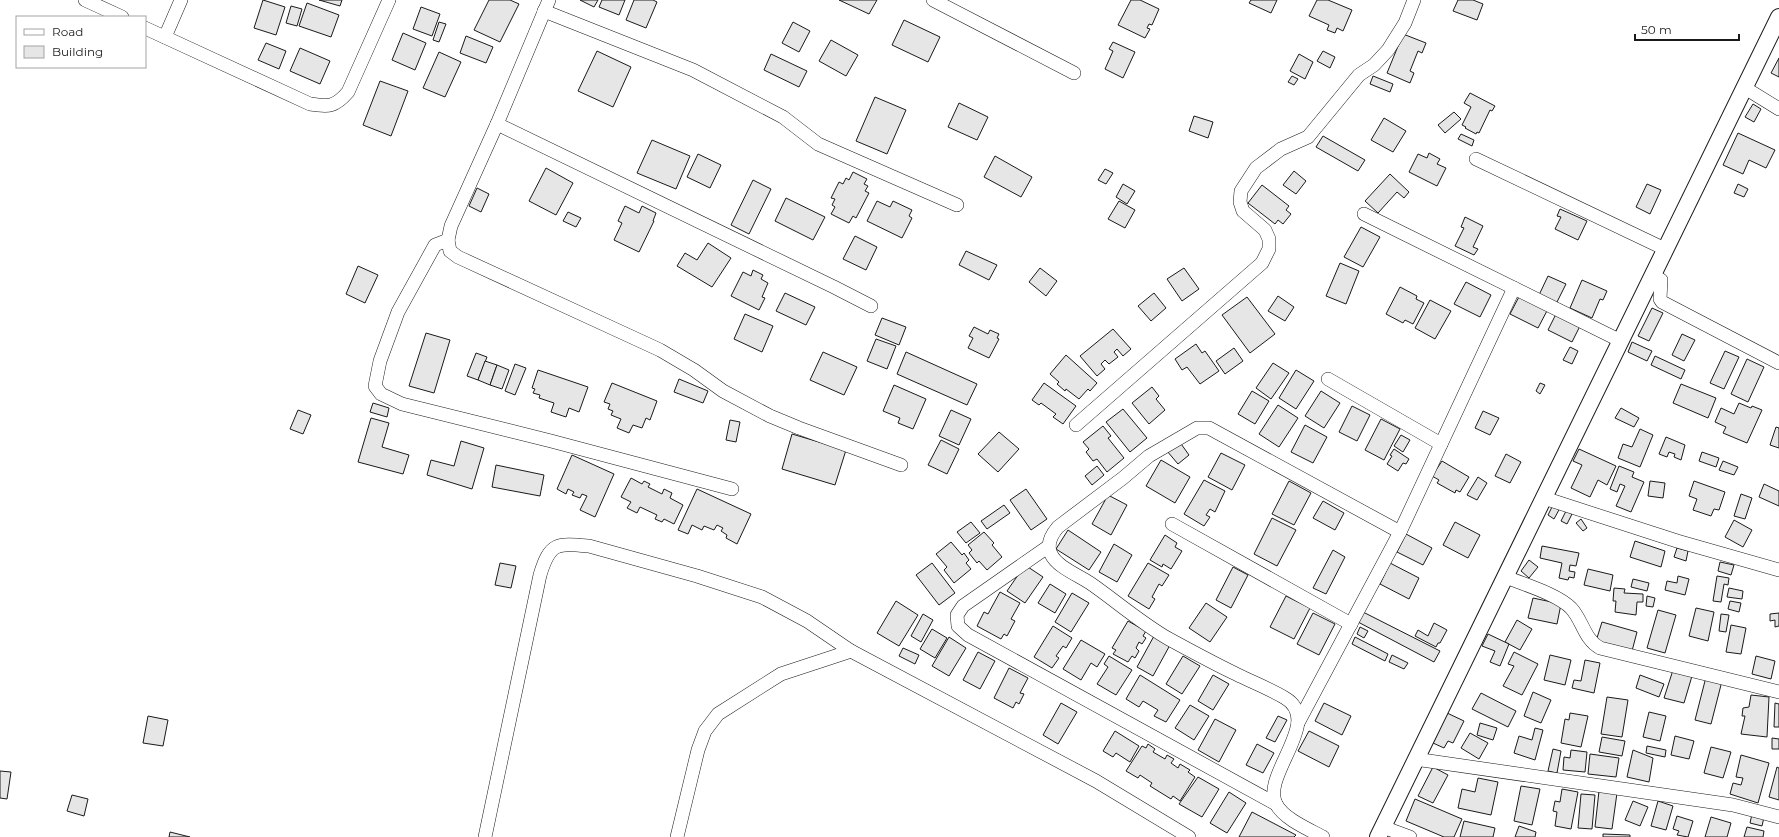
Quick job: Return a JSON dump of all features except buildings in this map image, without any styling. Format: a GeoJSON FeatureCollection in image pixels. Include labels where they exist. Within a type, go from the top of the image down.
{"type":"FeatureCollection","features":[{"type":"Feature","properties":{"kind":"street"},"geometry":{"type":"LineString","coordinates":[[85,0],[120,16]]}},
{"type":"Feature","properties":{"kind":"street"},"geometry":{"type":"LineString","coordinates":[[165,37],[181,0]]}},
{"type":"Feature","properties":{"kind":"street"},"geometry":{"type":"LineString","coordinates":[[146,28],[310,104],[326,107],[339,102],[348,92],[389,0]]}},
{"type":"Feature","properties":{"kind":"street"},"geometry":{"type":"LineString","coordinates":[[932,0],[1074,73]]}},
{"type":"Feature","properties":{"kind":"street"},"geometry":{"type":"LineString","coordinates":[[1076,425],[1262,262],[1269,249],[1269,239],[1265,230],[1243,211],[1240,202],[1241,191],[1256,168],[1281,149],[1308,136],[1359,75],[1374,65],[1388,50],[1405,23],[1414,0]]}},
{"type":"Feature","properties":{"kind":"street"},"geometry":{"type":"LineString","coordinates":[[901,465],[798,428],[770,416],[723,391],[694,370],[660,350],[458,257],[450,251],[448,240],[451,226],[497,124],[547,6],[693,70],[783,117],[818,144],[957,205]]}},
{"type":"Feature","properties":{"kind":"street"},"geometry":{"type":"LineString","coordinates":[[1410,837],[1381,832],[1415,759],[1506,577],[1779,18]]}},
{"type":"Feature","properties":{"kind":"street"},"geometry":{"type":"LineString","coordinates":[[1745,88],[1779,109]]}},
{"type":"Feature","properties":{"kind":"street"},"geometry":{"type":"LineString","coordinates":[[497,124],[834,286],[871,306]]}},
{"type":"Feature","properties":{"kind":"street"},"geometry":{"type":"LineString","coordinates":[[1476,159],[1665,249]]}},
{"type":"Feature","properties":{"kind":"street"},"geometry":{"type":"LineString","coordinates":[[1364,214],[1621,341]]}},
{"type":"Feature","properties":{"kind":"street"},"geometry":{"type":"LineString","coordinates":[[448,240],[434,245],[398,312],[380,361],[375,386],[381,394],[402,404],[551,441],[732,489]]}},
{"type":"Feature","properties":{"kind":"street"},"geometry":{"type":"LineString","coordinates":[[1654,275],[1661,280],[1660,299],[1662,302],[1779,363]]}},
{"type":"Feature","properties":{"kind":"street"},"geometry":{"type":"LineString","coordinates":[[1298,723],[1400,532],[1514,288]]}},
{"type":"Feature","properties":{"kind":"street"},"geometry":{"type":"LineString","coordinates":[[1328,380],[1441,444]]}},
{"type":"Feature","properties":{"kind":"street"},"geometry":{"type":"LineString","coordinates":[[1276,804],[1274,783],[1296,735],[1298,723],[1296,710],[1287,699],[1225,669],[1168,638],[1057,562],[1051,554],[1049,546],[1051,535],[1058,527],[1123,478],[1149,456],[1197,428],[1209,428],[1223,434],[1400,532]]}},
{"type":"Feature","properties":{"kind":"street"},"geometry":{"type":"LineString","coordinates":[[1544,498],[1677,541],[1779,570]]}},
{"type":"Feature","properties":{"kind":"street"},"geometry":{"type":"LineString","coordinates":[[1172,524],[1351,624]]}},
{"type":"Feature","properties":{"kind":"street"},"geometry":{"type":"LineString","coordinates":[[484,837],[545,557],[555,546],[571,544],[589,546],[697,576],[762,597],[807,621],[851,651],[1096,781],[1189,837]]}},
{"type":"Feature","properties":{"kind":"street"},"geometry":{"type":"LineString","coordinates":[[1049,546],[963,606],[957,615],[958,626],[968,635],[1276,804],[1291,820],[1323,837]]}},
{"type":"Feature","properties":{"kind":"street"},"geometry":{"type":"LineString","coordinates":[[1506,577],[1562,600],[1572,609],[1588,639],[1600,648],[1779,692]]}},
{"type":"Feature","properties":{"kind":"street"},"geometry":{"type":"LineString","coordinates":[[677,837],[698,750],[706,732],[718,714],[781,674],[851,651]]}},
{"type":"Feature","properties":{"kind":"street"},"geometry":{"type":"LineString","coordinates":[[1415,759],[1733,805],[1779,817]]}}]}
